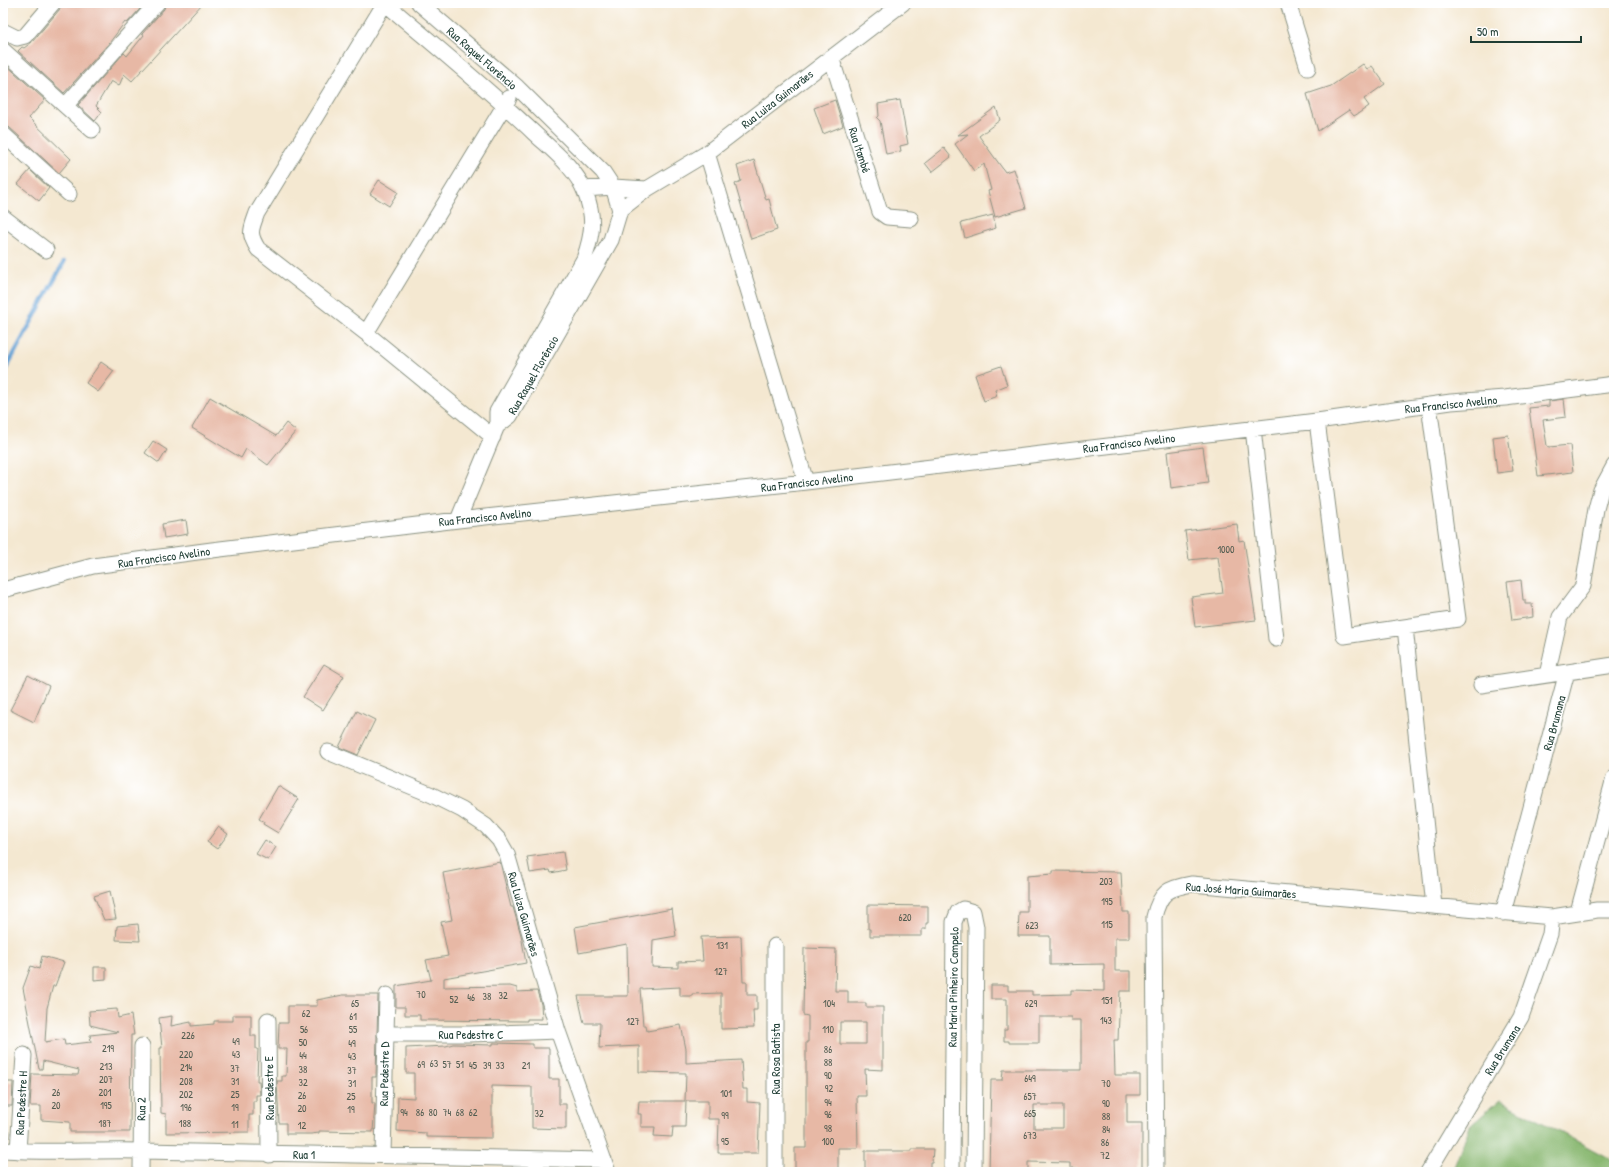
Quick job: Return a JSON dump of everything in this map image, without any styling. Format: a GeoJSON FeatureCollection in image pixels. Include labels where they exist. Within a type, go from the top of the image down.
{"type":"FeatureCollection","features":[{"type":"Feature","properties":{"kind":"street"},"geometry":{"type":"LineString","coordinates":[[5,40],[25,36],[53,3]]}},
{"type":"Feature","properties":{"kind":"street"},"geometry":{"type":"LineString","coordinates":[[385,3],[257,213],[252,228],[251,238],[258,249],[495,431],[458,520]]}},
{"type":"Feature","properties":{"kind":"street","name":"Rua Raquel Florêncio"},"geometry":{"type":"LineString","coordinates":[[385,3],[504,105],[568,165],[584,189],[593,222],[591,240],[584,259],[497,412],[495,431]]}},
{"type":"Feature","properties":{"kind":"street","name":"Rua Raquel Florêncio"},"geometry":{"type":"LineString","coordinates":[[420,3],[517,88],[603,172],[613,187],[620,210],[611,240],[510,416],[495,431]]}},
{"type":"Feature","properties":{"kind":"street","name":"Rua Luiza Guimarães"},"geometry":{"type":"LineString","coordinates":[[620,210],[647,189],[707,153],[903,3]]}},
{"type":"Feature","properties":{"kind":"street"},"geometry":{"type":"LineString","coordinates":[[1288,3],[1308,68]]}},
{"type":"Feature","properties":{"kind":"street"},"geometry":{"type":"LineString","coordinates":[[66,105],[151,5]]}},
{"type":"Feature","properties":{"kind":"street"},"geometry":{"type":"LineString","coordinates":[[5,40],[66,105],[92,130]]}},
{"type":"Feature","properties":{"kind":"street","name":"Rua Itambé"},"geometry":{"type":"LineString","coordinates":[[831,57],[880,212],[888,217],[911,219]]}},
{"type":"Feature","properties":{"kind":"street"},"geometry":{"type":"LineString","coordinates":[[366,332],[504,105],[517,88]]}},
{"type":"Feature","properties":{"kind":"street"},"geometry":{"type":"LineString","coordinates":[[3,134],[69,194]]}},
{"type":"Feature","properties":{"kind":"street"},"geometry":{"type":"LineString","coordinates":[[707,153],[806,482]]}},
{"type":"Feature","properties":{"kind":"street"},"geometry":{"type":"LineString","coordinates":[[584,189],[613,187],[647,189]]}},
{"type":"Feature","properties":{"kind":"street"},"geometry":{"type":"LineString","coordinates":[[3,217],[46,250]]}},
{"type":"Feature","properties":{"kind":"street","name":"Rua Francisco Avelino"},"geometry":{"type":"LineString","coordinates":[[3,590],[93,566],[458,520],[806,482],[1253,428],[1429,405],[1505,398],[1614,384]]}},
{"type":"Feature","properties":{"kind":"street"},"geometry":{"type":"LineString","coordinates":[[1317,420],[1344,636],[1458,619],[1429,405]]}},
{"type":"Feature","properties":{"kind":"street"},"geometry":{"type":"LineString","coordinates":[[1253,428],[1276,639]]}},
{"type":"Feature","properties":{"kind":"street"},"geometry":{"type":"LineString","coordinates":[[1547,675],[1560,617],[1583,586],[1596,509],[1601,490],[1614,466]]}},
{"type":"Feature","properties":{"kind":"street"},"geometry":{"type":"LineString","coordinates":[[1405,627],[1434,906]]}},
{"type":"Feature","properties":{"kind":"street"},"geometry":{"type":"LineString","coordinates":[[1481,686],[1614,665]]}},
{"type":"Feature","properties":{"kind":"street","name":"Rua Brumana"},"geometry":{"type":"LineString","coordinates":[[1503,913],[1567,672]]}},
{"type":"Feature","properties":{"kind":"street","name":"Rua Luiza Guimarães"},"geometry":{"type":"LineString","coordinates":[[328,752],[432,795],[456,807],[486,826],[499,840],[507,854],[558,1031],[606,1166]]}},
{"type":"Feature","properties":{"kind":"street"},"geometry":{"type":"LineString","coordinates":[[1578,912],[1614,778]]}},
{"type":"Feature","properties":{"kind":"street","name":"Rua José Maria Guimarães"},"geometry":{"type":"LineString","coordinates":[[1156,1172],[1154,917],[1157,906],[1168,890],[1192,884],[1552,917],[1578,912],[1614,910]]}},
{"type":"Feature","properties":{"kind":"street","name":"Rua Maria Pinheiro Campelo"},"geometry":{"type":"LineString","coordinates":[[952,1172],[954,922],[958,912],[963,908],[973,912],[976,927],[974,1172]]}},
{"type":"Feature","properties":{"kind":"street","name":"Rua Brumana"},"geometry":{"type":"LineString","coordinates":[[1428,1172],[1521,1017],[1550,934],[1552,917]]}},
{"type":"Feature","properties":{"kind":"street","name":"Rua Rosa Batista"},"geometry":{"type":"LineString","coordinates":[[775,946],[775,1172]]}},
{"type":"Feature","properties":{"kind":"street","name":"Rua Pedestre D"},"geometry":{"type":"LineString","coordinates":[[383,1154],[387,995]]}},
{"type":"Feature","properties":{"kind":"street","name":"Rua Pedestre E"},"geometry":{"type":"LineString","coordinates":[[268,1020],[269,1154]]}},
{"type":"Feature","properties":{"kind":"street","name":"Rua Pedestre C"},"geometry":{"type":"LineString","coordinates":[[385,1034],[484,1034],[558,1031]]}},
{"type":"Feature","properties":{"kind":"street","name":"Rua 2"},"geometry":{"type":"LineString","coordinates":[[141,1172],[142,1046]]}},
{"type":"Feature","properties":{"kind":"street","name":"Rua Pedestre H"},"geometry":{"type":"LineString","coordinates":[[18,1151],[24,1056]]}},
{"type":"Feature","properties":{"kind":"street"},"geometry":{"type":"LineString","coordinates":[[952,1131],[974,1130]]}},
{"type":"Feature","properties":{"kind":"street","name":"Rua 1"},"geometry":{"type":"LineString","coordinates":[[3,1150],[141,1150],[269,1154],[383,1154],[606,1166]]}},
{"type":"Feature","properties":{"kind":"green space"},"geometry":{"type":"Polygon","coordinates":[[[1500,1100],[1614,1161],[1614,1172],[1452,1172],[1470,1126],[1500,1100]]]}},
{"type":"Feature","properties":{"kind":"building"},"geometry":{"type":"Polygon","coordinates":[[[62,3],[132,3],[140,9],[127,23],[125,22],[110,42],[64,93],[18,51],[22,47],[24,48],[32,42],[60,9],[62,3]]]}},
{"type":"Feature","properties":{"kind":"building"},"geometry":{"type":"Polygon","coordinates":[[[166,3],[203,3],[132,81],[124,74],[119,86],[111,81],[96,106],[102,112],[95,121],[78,105],[124,53],[127,56],[144,35],[142,34],[164,9],[166,3]]]}},
{"type":"Feature","properties":{"kind":"building"},"geometry":{"type":"Polygon","coordinates":[[[3,62],[45,100],[29,118],[71,159],[59,173],[9,127],[3,125],[3,62]]]}},
{"type":"Feature","properties":{"kind":"building"},"geometry":{"type":"Polygon","coordinates":[[[1363,64],[1367,69],[1372,66],[1385,84],[1364,99],[1369,106],[1354,116],[1349,110],[1318,131],[1307,94],[1331,86],[1363,64]]]}},
{"type":"Feature","properties":{"kind":"building"},"geometry":{"type":"Polygon","coordinates":[[[835,100],[843,126],[823,134],[814,108],[835,100]]]}},
{"type":"Feature","properties":{"kind":"building"},"geometry":{"type":"Polygon","coordinates":[[[900,100],[908,144],[900,146],[901,151],[886,154],[880,121],[877,118],[879,116],[878,104],[900,100]]]}},
{"type":"Feature","properties":{"kind":"building"},"geometry":{"type":"Polygon","coordinates":[[[996,107],[1000,120],[979,136],[1005,172],[1014,169],[1026,208],[995,217],[988,191],[991,190],[984,164],[974,171],[955,144],[968,134],[958,135],[996,107]]]}},
{"type":"Feature","properties":{"kind":"building"},"geometry":{"type":"Polygon","coordinates":[[[944,148],[951,157],[932,172],[925,163],[944,148]]]}},
{"type":"Feature","properties":{"kind":"building"},"geometry":{"type":"Polygon","coordinates":[[[754,160],[766,200],[769,199],[777,230],[751,239],[735,184],[741,181],[737,166],[754,160]]]}},
{"type":"Feature","properties":{"kind":"building"},"geometry":{"type":"Polygon","coordinates":[[[30,170],[49,188],[39,201],[18,184],[30,170]]]}},
{"type":"Feature","properties":{"kind":"building"},"geometry":{"type":"Polygon","coordinates":[[[379,180],[398,192],[389,206],[370,194],[379,180]]]}},
{"type":"Feature","properties":{"kind":"building"},"geometry":{"type":"Polygon","coordinates":[[[993,215],[996,228],[965,238],[961,223],[993,215]]]}},
{"type":"Feature","properties":{"kind":"building"},"geometry":{"type":"Polygon","coordinates":[[[101,362],[114,371],[98,392],[86,383],[101,362]]]}},
{"type":"Feature","properties":{"kind":"building"},"geometry":{"type":"Polygon","coordinates":[[[1001,366],[1007,385],[995,390],[997,396],[984,401],[975,375],[1001,366]]]}},
{"type":"Feature","properties":{"kind":"building"},"geometry":{"type":"Polygon","coordinates":[[[210,397],[276,436],[286,423],[296,431],[268,465],[246,449],[241,458],[192,428],[210,397]]]}},
{"type":"Feature","properties":{"kind":"building"},"geometry":{"type":"Polygon","coordinates":[[[1564,399],[1566,417],[1543,420],[1547,446],[1570,445],[1573,472],[1538,476],[1529,408],[1549,406],[1549,401],[1564,399]]]}},
{"type":"Feature","properties":{"kind":"building"},"geometry":{"type":"Polygon","coordinates":[[[1508,435],[1513,471],[1497,473],[1493,437],[1508,435]]]}},
{"type":"Feature","properties":{"kind":"building"},"geometry":{"type":"Polygon","coordinates":[[[153,441],[167,450],[159,463],[145,453],[153,441]]]}},
{"type":"Feature","properties":{"kind":"building"},"geometry":{"type":"Polygon","coordinates":[[[1203,447],[1208,483],[1171,488],[1167,452],[1203,447]]]}},
{"type":"Feature","properties":{"kind":"building"},"geometry":{"type":"Polygon","coordinates":[[[186,520],[188,534],[164,538],[162,524],[186,520]]]}},
{"type":"Feature","properties":{"kind":"building"},"geometry":{"type":"Polygon","coordinates":[[[1237,524],[1239,541],[1244,540],[1256,620],[1195,627],[1191,597],[1223,593],[1218,557],[1189,560],[1185,531],[1237,524]]]}},
{"type":"Feature","properties":{"kind":"building"},"geometry":{"type":"Polygon","coordinates":[[[1521,580],[1523,600],[1525,600],[1525,604],[1532,604],[1533,617],[1512,620],[1507,582],[1521,580]]]}},
{"type":"Feature","properties":{"kind":"building"},"geometry":{"type":"Polygon","coordinates":[[[324,664],[344,676],[323,710],[303,697],[324,664]]]}},
{"type":"Feature","properties":{"kind":"building"},"geometry":{"type":"Polygon","coordinates":[[[28,675],[49,686],[34,722],[10,710],[28,675]]]}},
{"type":"Feature","properties":{"kind":"building"},"geometry":{"type":"Polygon","coordinates":[[[357,711],[375,720],[358,755],[339,747],[357,711]]]}},
{"type":"Feature","properties":{"kind":"building"},"geometry":{"type":"Polygon","coordinates":[[[278,786],[299,799],[278,833],[263,824],[264,822],[259,819],[278,786]]]}},
{"type":"Feature","properties":{"kind":"building"},"geometry":{"type":"Polygon","coordinates":[[[218,827],[228,834],[217,849],[207,842],[218,827]]]}},
{"type":"Feature","properties":{"kind":"building"},"geometry":{"type":"Polygon","coordinates":[[[265,840],[276,847],[268,860],[256,854],[265,840]]]}},
{"type":"Feature","properties":{"kind":"building"},"geometry":{"type":"Polygon","coordinates":[[[563,852],[566,870],[551,873],[550,870],[530,873],[527,857],[563,852]]]}},
{"type":"Feature","properties":{"kind":"building"},"geometry":{"type":"Polygon","coordinates":[[[500,862],[511,907],[513,907],[521,935],[526,963],[444,978],[444,987],[510,986],[517,988],[517,992],[537,991],[541,1004],[542,1019],[527,1019],[527,1021],[420,1020],[420,1015],[405,1015],[405,1007],[396,1007],[396,986],[431,980],[426,960],[448,956],[441,922],[452,920],[443,873],[500,862]]]}},
{"type":"Feature","properties":{"kind":"building"},"geometry":{"type":"Polygon","coordinates":[[[1053,871],[1121,872],[1123,912],[1129,912],[1129,938],[1115,938],[1115,971],[1131,971],[1131,991],[1120,991],[1118,1040],[1114,1040],[1115,1075],[1140,1075],[1140,1095],[1127,1095],[1127,1123],[1142,1123],[1142,1172],[1077,1172],[1077,1168],[1070,1168],[1070,1163],[1028,1162],[1028,1172],[989,1172],[991,1080],[1002,1080],[1003,1070],[1081,1070],[1081,1020],[1071,1020],[1071,1017],[1039,1017],[1039,1043],[1009,1043],[1009,1041],[1004,1041],[1004,1030],[1007,1030],[1007,999],[991,999],[991,985],[1008,985],[1008,991],[1032,991],[1032,995],[1071,994],[1071,990],[1104,991],[1104,964],[1050,965],[1050,936],[1018,936],[1019,912],[1027,912],[1027,876],[1053,874],[1053,871]],[[1034,1105],[1034,1128],[1063,1128],[1063,1105],[1034,1105]]]}},
{"type":"Feature","properties":{"kind":"building"},"geometry":{"type":"Polygon","coordinates":[[[110,891],[116,919],[104,920],[94,896],[110,891]]]}},
{"type":"Feature","properties":{"kind":"building"},"geometry":{"type":"Polygon","coordinates":[[[868,905],[928,906],[928,923],[926,923],[926,929],[922,929],[922,936],[870,936],[870,929],[868,929],[868,905]]]}},
{"type":"Feature","properties":{"kind":"building"},"geometry":{"type":"Polygon","coordinates":[[[672,909],[676,936],[653,940],[652,967],[678,968],[678,962],[703,961],[701,937],[741,936],[743,982],[747,982],[747,995],[757,995],[757,1010],[753,1010],[754,1028],[721,1029],[721,993],[680,996],[680,987],[640,989],[643,1025],[646,1025],[647,1031],[681,1025],[686,1049],[686,1063],[741,1060],[743,1089],[747,1089],[747,1102],[760,1103],[758,1153],[718,1153],[719,1119],[708,1119],[708,1101],[686,1101],[685,1127],[673,1127],[672,1137],[654,1136],[655,1127],[641,1127],[641,1114],[638,1114],[639,1101],[685,1101],[686,1073],[639,1072],[639,1046],[599,1048],[600,1023],[584,1023],[578,996],[628,996],[627,944],[579,953],[575,927],[672,909]]]}},
{"type":"Feature","properties":{"kind":"building"},"geometry":{"type":"Polygon","coordinates":[[[138,924],[140,941],[116,940],[117,926],[138,924]]]}},
{"type":"Feature","properties":{"kind":"building"},"geometry":{"type":"Polygon","coordinates":[[[804,948],[836,949],[835,991],[848,991],[848,1003],[866,1003],[866,1007],[883,1007],[883,1070],[865,1069],[866,1096],[857,1096],[858,1148],[838,1148],[838,1172],[795,1172],[795,1148],[806,1148],[806,1042],[808,1042],[808,1016],[803,1015],[804,948]],[[840,1022],[840,1044],[866,1044],[866,1022],[840,1022]]]}},
{"type":"Feature","properties":{"kind":"building"},"geometry":{"type":"Polygon","coordinates":[[[42,956],[64,962],[55,986],[53,986],[47,1008],[45,1042],[64,1039],[65,1045],[91,1042],[90,1035],[118,1032],[90,1025],[89,1011],[117,1009],[118,1018],[131,1015],[134,1035],[131,1035],[130,1132],[70,1132],[70,1122],[41,1120],[41,1106],[30,1106],[32,1074],[78,1075],[79,1070],[43,1061],[42,1069],[39,1069],[23,988],[31,966],[39,969],[42,956]]]}},
{"type":"Feature","properties":{"kind":"building"},"geometry":{"type":"Polygon","coordinates":[[[94,967],[106,967],[106,979],[94,980],[94,967]]]}},
{"type":"Feature","properties":{"kind":"building"},"geometry":{"type":"Polygon","coordinates":[[[343,995],[378,995],[376,1077],[372,1077],[372,1103],[375,1103],[373,1132],[319,1131],[319,1133],[311,1134],[286,1134],[286,1123],[279,1123],[277,1081],[282,1081],[282,1076],[286,1076],[287,1049],[278,1049],[279,1023],[288,1023],[288,1006],[317,1006],[317,1000],[343,995]]]}},
{"type":"Feature","properties":{"kind":"building"},"geometry":{"type":"Polygon","coordinates":[[[233,1015],[251,1015],[251,1036],[256,1036],[256,1049],[258,1049],[257,1081],[259,1081],[260,1095],[256,1095],[256,1101],[253,1101],[253,1115],[249,1115],[249,1132],[166,1133],[166,1114],[161,1113],[160,1048],[162,1048],[159,1018],[172,1016],[171,1026],[191,1022],[191,1026],[214,1024],[214,1021],[233,1021],[233,1015]]]}},
{"type":"Feature","properties":{"kind":"building"},"geometry":{"type":"Polygon","coordinates":[[[493,1043],[533,1044],[533,1048],[549,1048],[549,1079],[559,1079],[559,1104],[566,1104],[566,1129],[532,1128],[532,1087],[492,1086],[492,1138],[426,1137],[426,1133],[397,1131],[398,1097],[414,1098],[414,1073],[406,1073],[406,1048],[446,1046],[453,1044],[493,1045],[493,1043]]]}},
{"type":"Feature","properties":{"kind":"building"},"geometry":{"type":"Polygon","coordinates":[[[3,1082],[13,1082],[12,1106],[3,1106],[3,1082]]]}},
{"type":"Feature","properties":{"kind":"building"},"geometry":{"type":"Polygon","coordinates":[[[912,1149],[933,1149],[932,1162],[930,1162],[930,1172],[865,1172],[865,1151],[912,1151],[912,1149]]]}},
{"type":"Feature","properties":{"kind":"waterway"},"geometry":{"type":"LineString","coordinates":[[3,374],[64,262]]}}]}
